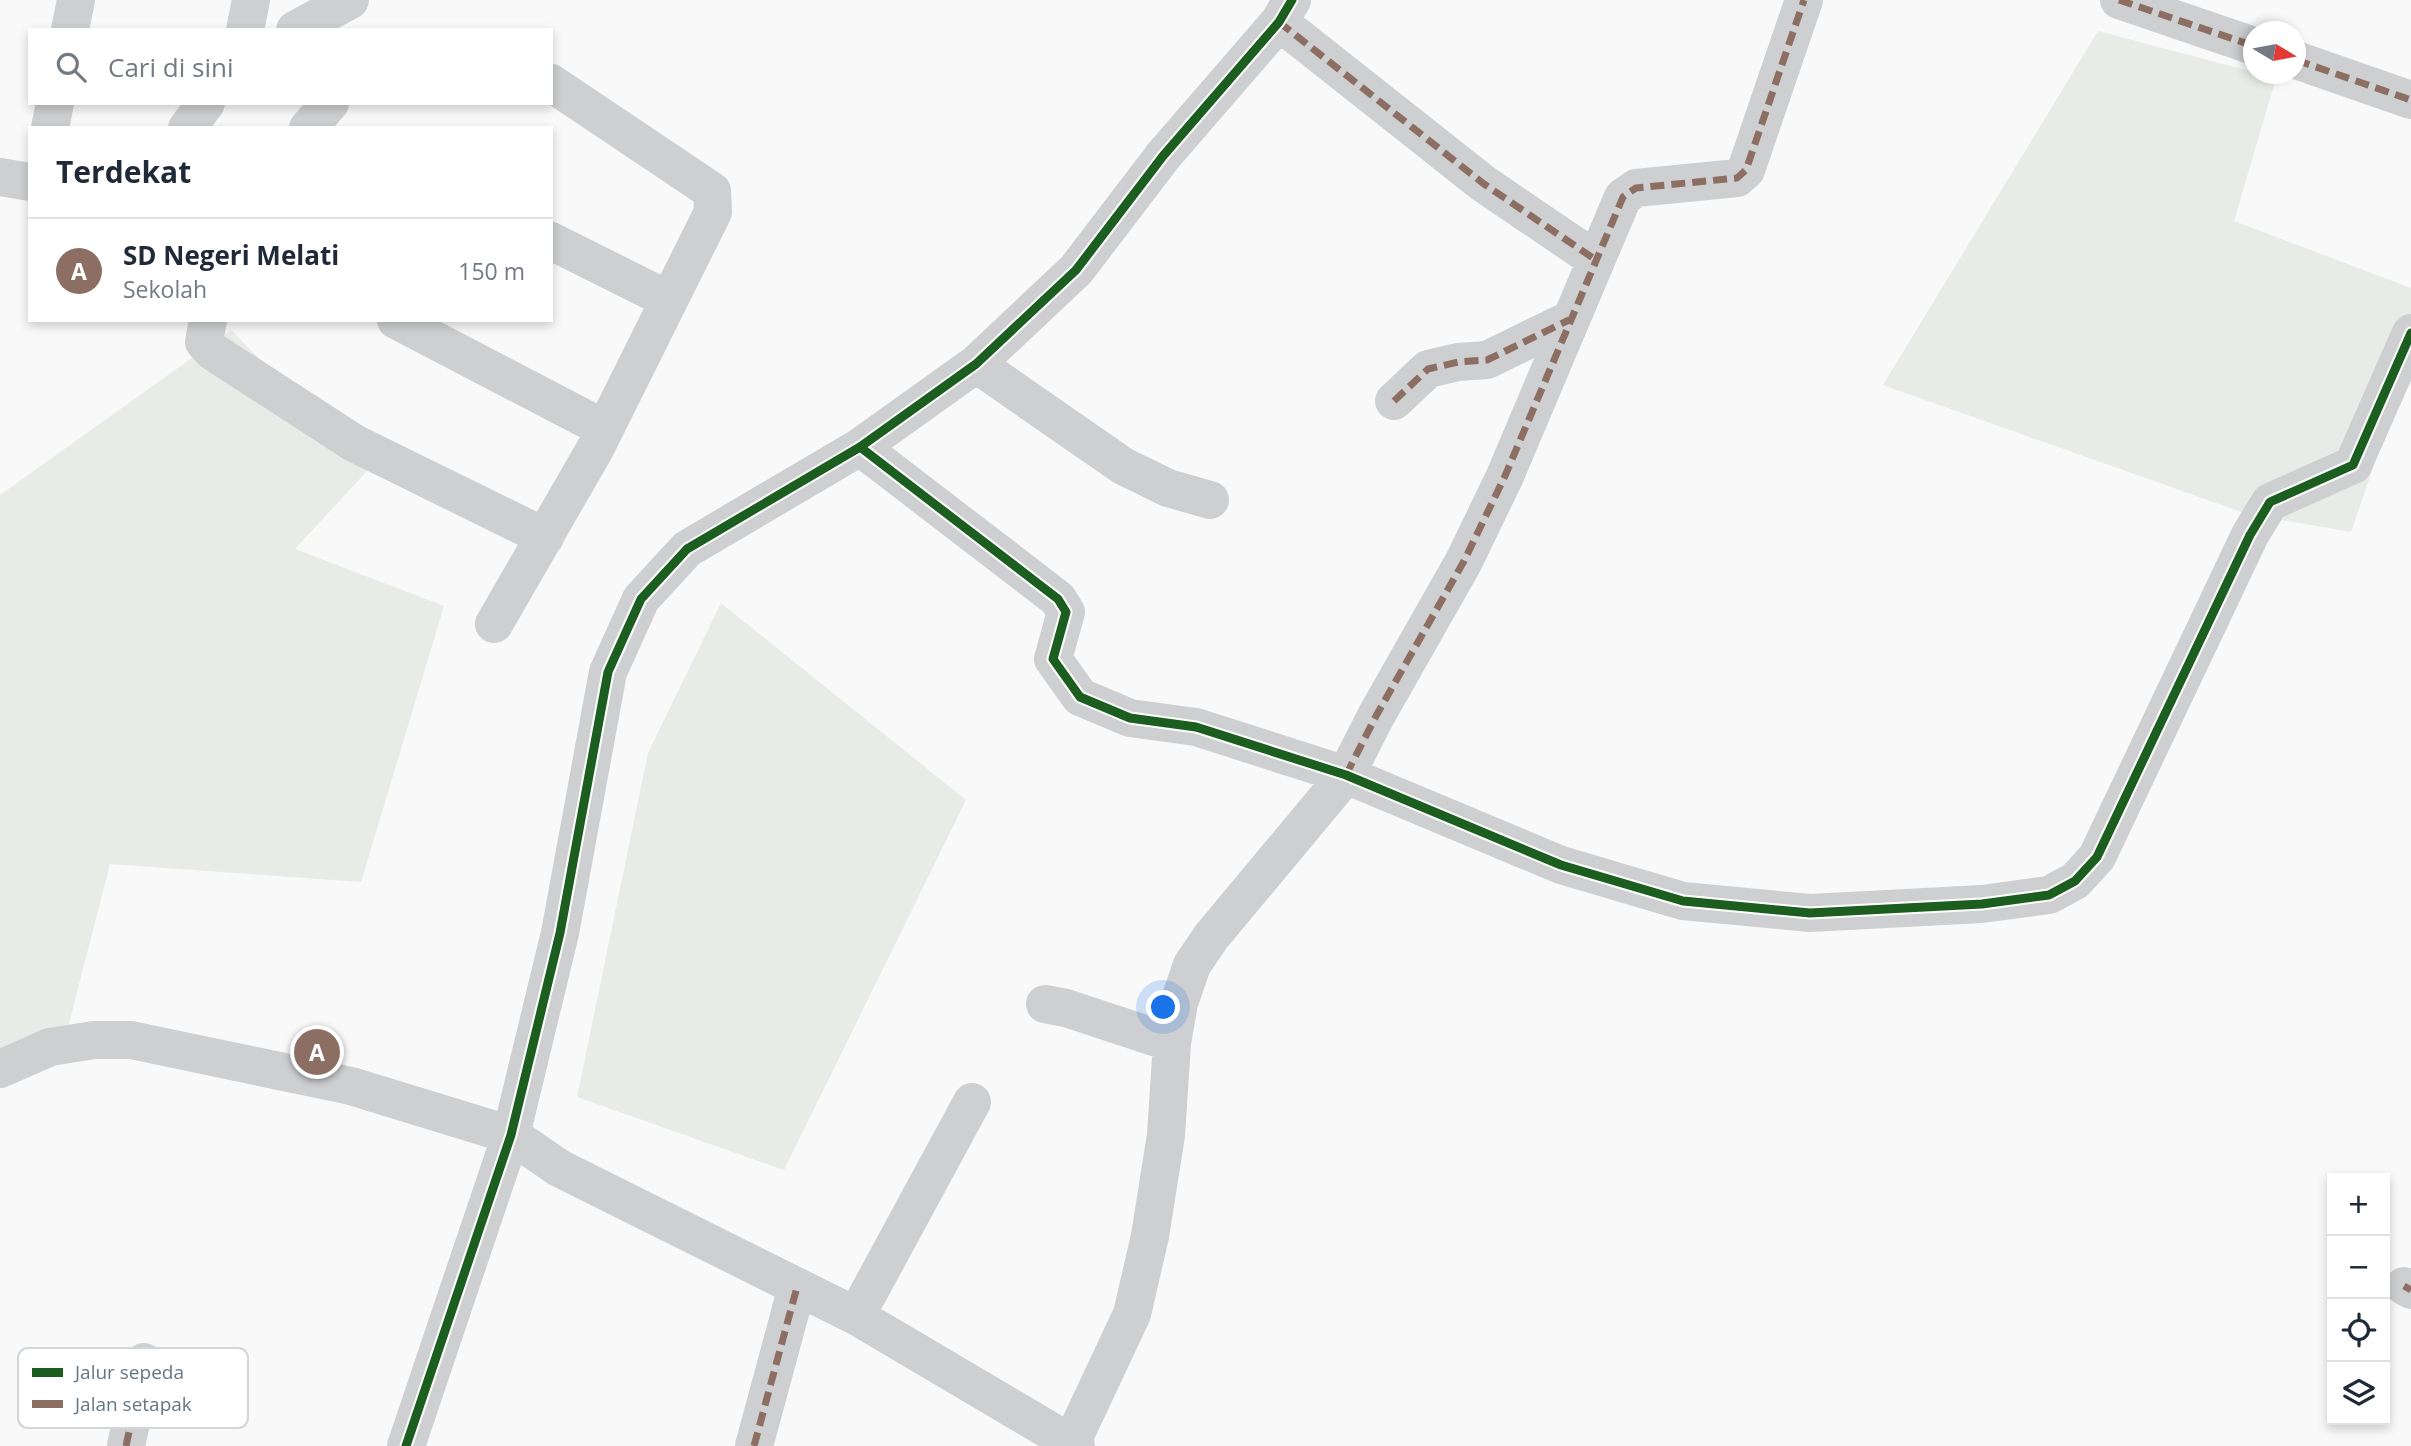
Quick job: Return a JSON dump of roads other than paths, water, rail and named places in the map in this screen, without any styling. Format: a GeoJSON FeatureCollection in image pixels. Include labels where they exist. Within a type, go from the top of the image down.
{"type":"FeatureCollection","features":[{"type":"Feature","properties":{"kind":"street"},"geometry":{"type":"LineString","coordinates":[[70,28],[76,0]]}},
{"type":"Feature","properties":{"kind":"street"},"geometry":{"type":"LineString","coordinates":[[245,28],[251,0]]}},
{"type":"Feature","properties":{"kind":"street"},"geometry":{"type":"LineString","coordinates":[[299,28],[350,0]]}},
{"type":"Feature","properties":{"kind":"street"},"geometry":{"type":"LineString","coordinates":[[0,1069],[50,1046],[94,1040],[131,1040],[351,1086],[511,1135],[559,1168],[856,1316],[1073,1445],[1132,1314],[1150,1236],[1166,1135],[1172,1043],[1179,1003],[1192,965],[1211,937],[1346,775],[1464,561],[1505,476],[1620,202],[1633,189],[1737,178],[1746,170],[1804,0]]}},
{"type":"Feature","properties":{"kind":"street"},"geometry":{"type":"LineString","coordinates":[[2119,0],[2243,43]]}},
{"type":"Feature","properties":{"kind":"street"},"geometry":{"type":"LineString","coordinates":[[406,1446],[511,1135],[560,933],[608,672],[641,599],[687,549],[860,447],[976,364],[1076,270],[1163,156],[1285,11],[1484,184],[1596,260]]}},
{"type":"Feature","properties":{"kind":"street"},"geometry":{"type":"LineString","coordinates":[[2306,64],[2411,100]]}},
{"type":"Feature","properties":{"kind":"street"},"geometry":{"type":"LineString","coordinates":[[494,624],[595,449],[713,212],[712,191],[553,84]]}},
{"type":"Feature","properties":{"kind":"street"},"geometry":{"type":"LineString","coordinates":[[50,126],[55,105]]}},
{"type":"Feature","properties":{"kind":"street"},"geometry":{"type":"LineString","coordinates":[[189,126],[204,105]]}},
{"type":"Feature","properties":{"kind":"street"},"geometry":{"type":"LineString","coordinates":[[0,177],[28,182]]}},
{"type":"Feature","properties":{"kind":"street"},"geometry":{"type":"LineString","coordinates":[[553,243],[669,300]]}},
{"type":"Feature","properties":{"kind":"street"},"geometry":{"type":"LineString","coordinates":[[1394,401],[1428,369],[1458,362],[1487,360],[1569,320]]}},
{"type":"Feature","properties":{"kind":"street"},"geometry":{"type":"LineString","coordinates":[[208,322],[204,342],[212,351],[343,436],[545,537]]}},
{"type":"Feature","properties":{"kind":"street"},"geometry":{"type":"LineString","coordinates":[[400,322],[604,428]]}},
{"type":"Feature","properties":{"kind":"street"},"geometry":{"type":"LineString","coordinates":[[860,447],[1058,599],[1066,612],[1053,659],[1080,697],[1130,718],[1196,727],[1346,775],[1561,865],[1683,901],[1810,913],[1982,904],[2049,895],[2075,881],[2097,857],[2250,535],[2270,502],[2353,465],[2411,333]]}},
{"type":"Feature","properties":{"kind":"street"},"geometry":{"type":"LineString","coordinates":[[976,364],[1123,466],[1168,488],[1210,500]]}},
{"type":"Feature","properties":{"kind":"street"},"geometry":{"type":"LineString","coordinates":[[1045,1004],[1066,1008],[1172,1043]]}},
{"type":"Feature","properties":{"kind":"street"},"geometry":{"type":"LineString","coordinates":[[856,1316],[972,1102]]}},
{"type":"Feature","properties":{"kind":"street"},"geometry":{"type":"LineString","coordinates":[[754,1446],[797,1287]]}},
{"type":"Feature","properties":{"kind":"street"},"geometry":{"type":"LineString","coordinates":[[126,1446],[130,1428]]}},
{"type":"Feature","properties":{"kind":"place","name":"SD Negeri Melati"},"geometry":{"type":"Point","coordinates":[317,1052]}}]}
